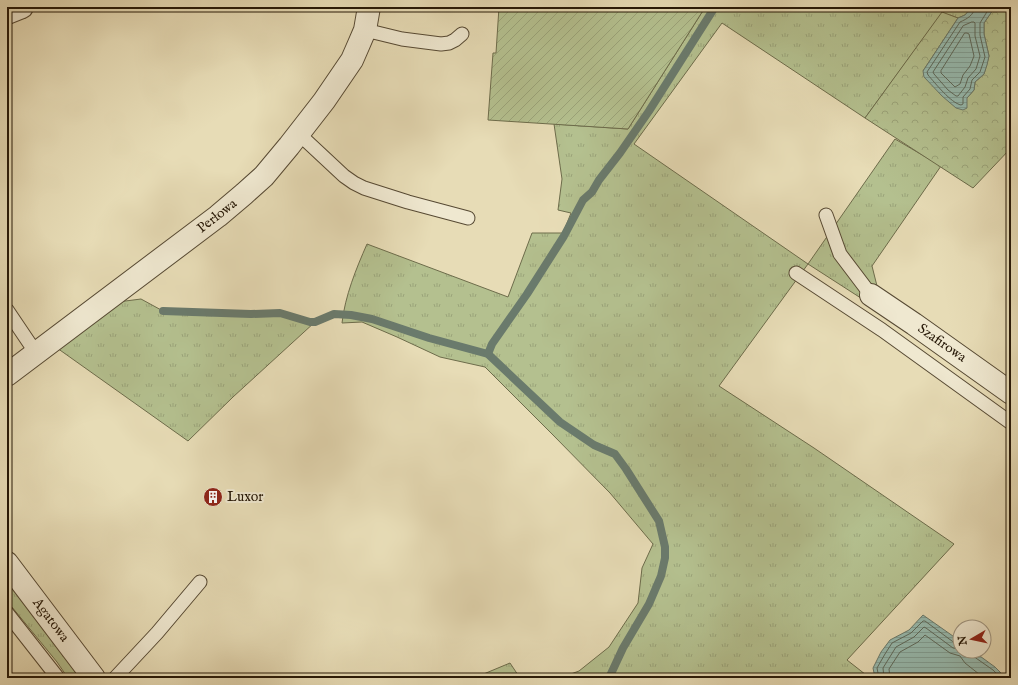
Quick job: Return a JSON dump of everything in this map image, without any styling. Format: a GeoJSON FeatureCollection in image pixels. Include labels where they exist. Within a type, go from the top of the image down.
{"type":"FeatureCollection","features":[{"type":"Feature","properties":{"kind":"street"},"geometry":{"type":"LineString","coordinates":[[7,13],[22,7]]}},
{"type":"Feature","properties":{"kind":"street","name":"Perłowa"},"geometry":{"type":"LineString","coordinates":[[7,376],[218,216],[264,176],[299,134],[352,60],[365,30],[369,7]]}},
{"type":"Feature","properties":{"kind":"street","name":"Szafirowa"},"geometry":{"type":"LineString","coordinates":[[871,295],[1011,392]]}},
{"type":"Feature","properties":{"kind":"street","name":"Agatowa"},"geometry":{"type":"LineString","coordinates":[[7,563],[90,677]]}},
{"type":"Feature","properties":{"kind":"lane"},"geometry":{"type":"LineString","coordinates":[[365,30],[402,39],[441,44],[450,43],[462,34]]}},
{"type":"Feature","properties":{"kind":"lane"},"geometry":{"type":"LineString","coordinates":[[299,134],[344,176],[364,188],[408,202],[468,218]]}},
{"type":"Feature","properties":{"kind":"lane"},"geometry":{"type":"LineString","coordinates":[[826,214],[840,254],[871,295]]}},
{"type":"Feature","properties":{"kind":"lane"},"geometry":{"type":"LineString","coordinates":[[796,273],[882,330],[1011,423]]}},
{"type":"Feature","properties":{"kind":"lane"},"geometry":{"type":"LineString","coordinates":[[7,310],[36,353]]}},
{"type":"Feature","properties":{"kind":"lane"},"geometry":{"type":"LineString","coordinates":[[116,678],[157,633],[200,582]]}},
{"type":"Feature","properties":{"kind":"lane"},"geometry":{"type":"LineString","coordinates":[[7,613],[58,678]]}},
{"type":"Feature","properties":{"kind":"green space"},"geometry":{"type":"Polygon","coordinates":[[[499,7],[714,7],[713,10],[704,9],[628,129],[488,120],[493,53],[496,53],[499,7]]]}},
{"type":"Feature","properties":{"kind":"green space"},"geometry":{"type":"Polygon","coordinates":[[[714,7],[972,7],[965,15],[958,18],[942,13],[865,118],[722,23],[634,144],[808,264],[719,386],[814,448],[954,544],[847,660],[870,678],[560,678],[579,671],[609,647],[638,603],[642,568],[653,544],[610,493],[485,367],[440,357],[362,322],[342,323],[348,293],[367,244],[508,297],[532,233],[563,233],[571,213],[558,210],[562,179],[554,124],[628,129],[704,9],[713,10],[714,7]]]}},
{"type":"Feature","properties":{"kind":"green space"},"geometry":{"type":"Polygon","coordinates":[[[995,7],[1011,7],[1011,148],[973,188],[865,118],[942,12],[958,18],[923,71],[967,98],[974,90],[975,82],[984,74],[989,56],[984,34],[984,23],[995,7]]]}},
{"type":"Feature","properties":{"kind":"green space"},"geometry":{"type":"Polygon","coordinates":[[[895,139],[941,166],[872,266],[877,286],[867,302],[808,264],[895,139]]]}},
{"type":"Feature","properties":{"kind":"green space"},"geometry":{"type":"Polygon","coordinates":[[[141,299],[163,311],[251,314],[280,313],[310,322],[315,322],[233,397],[188,441],[50,343],[102,304],[141,299]]]}},
{"type":"Feature","properties":{"kind":"green space"},"geometry":{"type":"Polygon","coordinates":[[[7,563],[94,678],[68,678],[57,662],[7,601],[7,563]]]}},
{"type":"Feature","properties":{"kind":"green space"},"geometry":{"type":"Polygon","coordinates":[[[510,663],[520,678],[474,678],[510,663]]]}},
{"type":"Feature","properties":{"kind":"water"},"geometry":{"type":"Polygon","coordinates":[[[972,7],[995,7],[984,23],[984,34],[989,56],[987,65],[984,74],[975,82],[974,90],[967,98],[967,108],[963,110],[956,108],[942,96],[924,77],[923,71],[958,18],[965,15],[972,7]]]}},
{"type":"Feature","properties":{"kind":"water"},"geometry":{"type":"Polygon","coordinates":[[[923,615],[952,635],[952,659],[984,659],[1006,678],[875,678],[873,668],[881,652],[890,640],[909,630],[923,615]]]}},
{"type":"Feature","properties":{"kind":"waterway"},"geometry":{"type":"LineString","coordinates":[[488,354],[492,344],[527,294],[564,236],[583,200],[592,192],[649,111],[713,10]]}},
{"type":"Feature","properties":{"kind":"waterway"},"geometry":{"type":"LineString","coordinates":[[163,311],[251,314],[280,313],[310,322],[315,322],[334,314],[351,315],[372,319],[429,338],[488,354],[560,422],[594,445],[615,454],[659,521],[665,547],[665,558],[661,576],[649,604],[623,648],[609,678]]}},
{"type":"Feature","properties":{"kind":"place","name":"Luxor"},"geometry":{"type":"Point","coordinates":[213,497]}}]}
